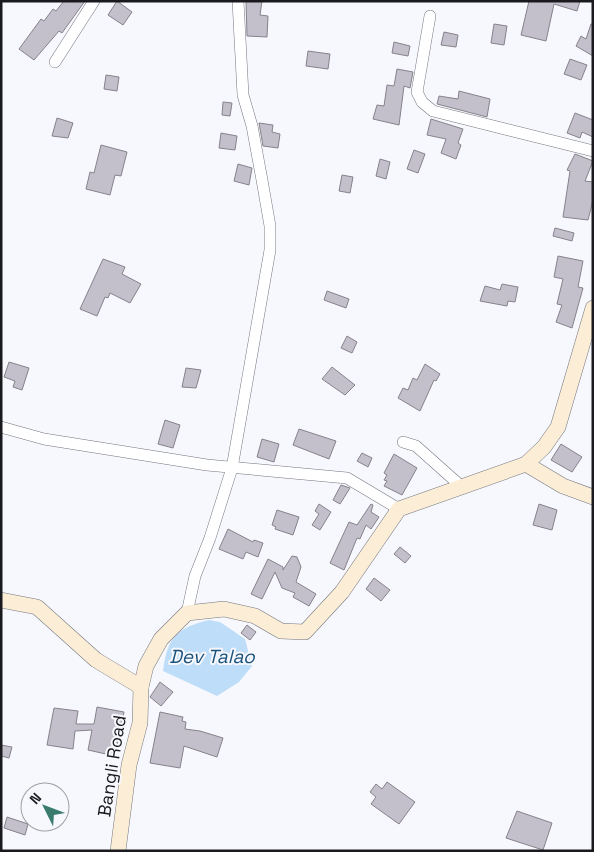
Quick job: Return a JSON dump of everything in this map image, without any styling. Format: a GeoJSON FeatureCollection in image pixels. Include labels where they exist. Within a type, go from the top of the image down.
{"type":"FeatureCollection","features":[{"type":"Feature","properties":{"kind":"main road"},"geometry":{"type":"LineString","coordinates":[[187,613],[224,609],[255,616],[281,631],[305,632],[342,592],[399,509],[526,464],[544,447],[558,427],[590,328],[593,308]]}},
{"type":"Feature","properties":{"kind":"main road"},"geometry":{"type":"LineString","coordinates":[[526,464],[563,486],[593,497]]}},
{"type":"Feature","properties":{"kind":"main road"},"geometry":{"type":"LineString","coordinates":[[1,600],[37,607],[96,660],[141,687]]}},
{"type":"Feature","properties":{"kind":"main road","name":"Bangli Road"},"geometry":{"type":"LineString","coordinates":[[118,851],[129,766],[140,724],[141,687],[146,666],[161,639],[187,613]]}},
{"type":"Feature","properties":{"kind":"street"},"geometry":{"type":"LineString","coordinates":[[55,62],[94,1]]}},
{"type":"Feature","properties":{"kind":"street"},"geometry":{"type":"LineString","coordinates":[[187,613],[195,576],[210,538],[232,468],[270,250],[270,226],[259,162],[252,126],[243,95],[238,1]]}},
{"type":"Feature","properties":{"kind":"street"},"geometry":{"type":"LineString","coordinates":[[430,16],[417,92],[422,102],[432,111],[593,151]]}},
{"type":"Feature","properties":{"kind":"street"},"geometry":{"type":"LineString","coordinates":[[1,427],[44,439],[232,468],[347,478],[399,509]]}},
{"type":"Feature","properties":{"kind":"street"},"geometry":{"type":"LineString","coordinates":[[403,442],[416,446],[462,487]]}},
{"type":"Feature","properties":{"kind":"water","name":"Dev Talao"},"geometry":{"type":"Polygon","coordinates":[[[209,620],[220,622],[245,639],[252,666],[239,682],[217,696],[163,671],[167,650],[175,636],[189,627],[209,620]]]}},
{"type":"Feature","properties":{"kind":"building"},"geometry":{"type":"Polygon","coordinates":[[[64,1],[85,1],[62,33],[59,31],[34,60],[19,49],[41,19],[44,21],[53,9],[56,11],[64,1]]]}},
{"type":"Feature","properties":{"kind":"building"},"geometry":{"type":"Polygon","coordinates":[[[117,1],[132,12],[123,25],[108,15],[117,1]]]}},
{"type":"Feature","properties":{"kind":"building"},"geometry":{"type":"Polygon","coordinates":[[[246,1],[262,1],[260,15],[268,16],[267,37],[247,36],[246,1]]]}},
{"type":"Feature","properties":{"kind":"building"},"geometry":{"type":"Polygon","coordinates":[[[529,1],[580,1],[577,11],[554,4],[546,41],[521,35],[529,1]]]}},
{"type":"Feature","properties":{"kind":"building"},"geometry":{"type":"Polygon","coordinates":[[[494,24],[507,26],[504,45],[491,43],[494,24]]]}},
{"type":"Feature","properties":{"kind":"building"},"geometry":{"type":"Polygon","coordinates":[[[591,24],[593,24],[593,56],[576,46],[581,36],[586,39],[591,24]]]}},
{"type":"Feature","properties":{"kind":"building"},"geometry":{"type":"Polygon","coordinates":[[[444,32],[458,35],[456,47],[441,45],[444,32]]]}},
{"type":"Feature","properties":{"kind":"building"},"geometry":{"type":"Polygon","coordinates":[[[394,42],[410,46],[408,56],[392,53],[394,42]]]}},
{"type":"Feature","properties":{"kind":"building"},"geometry":{"type":"Polygon","coordinates":[[[308,51],[330,54],[328,69],[306,66],[308,51]]]}},
{"type":"Feature","properties":{"kind":"building"},"geometry":{"type":"Polygon","coordinates":[[[570,59],[587,65],[581,80],[564,74],[570,59]]]}},
{"type":"Feature","properties":{"kind":"building"},"geometry":{"type":"Polygon","coordinates":[[[397,69],[413,72],[410,88],[404,86],[399,125],[373,119],[377,105],[384,106],[387,85],[394,86],[397,69]]]}},
{"type":"Feature","properties":{"kind":"building"},"geometry":{"type":"Polygon","coordinates":[[[106,75],[119,77],[117,91],[104,89],[106,75]]]}},
{"type":"Feature","properties":{"kind":"building"},"geometry":{"type":"Polygon","coordinates":[[[459,91],[490,99],[487,117],[437,104],[439,96],[458,99],[459,91]]]}},
{"type":"Feature","properties":{"kind":"building"},"geometry":{"type":"Polygon","coordinates":[[[223,102],[232,103],[230,116],[222,115],[223,102]]]}},
{"type":"Feature","properties":{"kind":"building"},"geometry":{"type":"Polygon","coordinates":[[[575,113],[593,120],[593,137],[582,132],[580,138],[567,133],[575,113]]]}},
{"type":"Feature","properties":{"kind":"building"},"geometry":{"type":"Polygon","coordinates":[[[57,118],[73,123],[68,138],[52,136],[57,118]]]}},
{"type":"Feature","properties":{"kind":"building"},"geometry":{"type":"Polygon","coordinates":[[[431,119],[463,129],[458,143],[461,145],[456,159],[441,153],[446,139],[427,135],[431,119]]]}},
{"type":"Feature","properties":{"kind":"building"},"geometry":{"type":"Polygon","coordinates":[[[259,123],[273,125],[272,132],[280,134],[278,148],[263,146],[259,123]]]}},
{"type":"Feature","properties":{"kind":"building"},"geometry":{"type":"Polygon","coordinates":[[[221,133],[237,136],[235,150],[219,148],[221,133]]]}},
{"type":"Feature","properties":{"kind":"building"},"geometry":{"type":"Polygon","coordinates":[[[101,145],[127,152],[121,176],[115,175],[110,195],[86,189],[90,172],[94,173],[101,145]]]}},
{"type":"Feature","properties":{"kind":"building"},"geometry":{"type":"Polygon","coordinates":[[[414,150],[425,154],[418,173],[407,169],[414,150]]]}},
{"type":"Feature","properties":{"kind":"building"},"geometry":{"type":"Polygon","coordinates":[[[575,154],[593,161],[585,181],[593,182],[593,200],[588,220],[563,217],[570,171],[567,170],[575,154]]]}},
{"type":"Feature","properties":{"kind":"building"},"geometry":{"type":"Polygon","coordinates":[[[380,159],[390,162],[386,179],[376,176],[380,159]]]}},
{"type":"Feature","properties":{"kind":"building"},"geometry":{"type":"Polygon","coordinates":[[[238,164],[252,168],[249,185],[234,181],[238,164]]]}},
{"type":"Feature","properties":{"kind":"building"},"geometry":{"type":"Polygon","coordinates":[[[342,175],[353,177],[350,193],[339,191],[342,175]]]}},
{"type":"Feature","properties":{"kind":"building"},"geometry":{"type":"Polygon","coordinates":[[[555,228],[574,233],[572,241],[553,236],[555,228]]]}},
{"type":"Feature","properties":{"kind":"building"},"geometry":{"type":"Polygon","coordinates":[[[558,256],[583,261],[578,287],[583,288],[572,328],[556,322],[562,305],[557,304],[563,279],[554,277],[558,256]]]}},
{"type":"Feature","properties":{"kind":"building"},"geometry":{"type":"Polygon","coordinates":[[[103,259],[125,267],[122,274],[141,284],[130,303],[110,293],[108,298],[105,297],[97,316],[80,309],[103,259]]]}},
{"type":"Feature","properties":{"kind":"building"},"geometry":{"type":"Polygon","coordinates":[[[502,284],[518,287],[515,302],[508,301],[507,306],[480,301],[485,286],[500,290],[502,284]]]}},
{"type":"Feature","properties":{"kind":"building"},"geometry":{"type":"Polygon","coordinates":[[[327,291],[349,299],[346,308],[324,300],[327,291]]]}},
{"type":"Feature","properties":{"kind":"building"},"geometry":{"type":"Polygon","coordinates":[[[347,336],[357,342],[352,353],[341,348],[347,336]]]}},
{"type":"Feature","properties":{"kind":"building"},"geometry":{"type":"Polygon","coordinates":[[[9,362],[29,368],[22,390],[13,387],[15,381],[4,377],[9,362]]]}},
{"type":"Feature","properties":{"kind":"building"},"geometry":{"type":"Polygon","coordinates":[[[425,364],[440,374],[436,381],[434,380],[420,411],[398,398],[403,388],[408,390],[413,378],[417,380],[425,364]]]}},
{"type":"Feature","properties":{"kind":"building"},"geometry":{"type":"Polygon","coordinates":[[[332,367],[355,385],[345,395],[322,379],[332,367]]]}},
{"type":"Feature","properties":{"kind":"building"},"geometry":{"type":"Polygon","coordinates":[[[186,368],[201,370],[196,388],[182,387],[186,368]]]}},
{"type":"Feature","properties":{"kind":"building"},"geometry":{"type":"Polygon","coordinates":[[[165,420],[180,425],[173,448],[158,444],[165,420]]]}},
{"type":"Feature","properties":{"kind":"building"},"geometry":{"type":"Polygon","coordinates":[[[299,429],[336,441],[329,459],[293,445],[299,429]]]}},
{"type":"Feature","properties":{"kind":"building"},"geometry":{"type":"Polygon","coordinates":[[[262,439],[279,444],[274,462],[257,457],[262,439]]]}},
{"type":"Feature","properties":{"kind":"building"},"geometry":{"type":"Polygon","coordinates":[[[561,444],[582,457],[572,472],[551,460],[561,444]]]}},
{"type":"Feature","properties":{"kind":"building"},"geometry":{"type":"Polygon","coordinates":[[[362,453],[372,458],[368,467],[357,461],[362,453]]]}},
{"type":"Feature","properties":{"kind":"building"},"geometry":{"type":"Polygon","coordinates":[[[394,454],[417,468],[402,495],[384,486],[387,481],[384,480],[387,475],[384,473],[394,454]]]}},
{"type":"Feature","properties":{"kind":"building"},"geometry":{"type":"Polygon","coordinates":[[[341,485],[350,488],[340,504],[333,500],[341,485]]]}},
{"type":"Feature","properties":{"kind":"building"},"geometry":{"type":"Polygon","coordinates":[[[319,504],[331,512],[320,530],[312,525],[319,514],[315,511],[319,504]]]}},
{"type":"Feature","properties":{"kind":"building"},"geometry":{"type":"Polygon","coordinates":[[[371,504],[373,505],[371,512],[379,517],[371,529],[366,525],[360,539],[357,538],[344,570],[330,563],[349,522],[357,525],[371,504]]]}},
{"type":"Feature","properties":{"kind":"building"},"geometry":{"type":"Polygon","coordinates":[[[539,504],[557,510],[552,530],[533,525],[539,504]]]}},
{"type":"Feature","properties":{"kind":"building"},"geometry":{"type":"Polygon","coordinates":[[[277,510],[299,517],[293,535],[275,529],[276,527],[272,525],[277,510]]]}},
{"type":"Feature","properties":{"kind":"building"},"geometry":{"type":"Polygon","coordinates":[[[228,529],[253,542],[254,540],[263,543],[258,557],[246,552],[243,559],[219,549],[228,529]]]}},
{"type":"Feature","properties":{"kind":"building"},"geometry":{"type":"Polygon","coordinates":[[[400,547],[411,556],[405,563],[394,554],[400,547]]]}},
{"type":"Feature","properties":{"kind":"building"},"geometry":{"type":"Polygon","coordinates":[[[292,556],[297,557],[301,567],[296,582],[316,594],[309,606],[293,597],[295,593],[282,588],[275,572],[262,599],[251,594],[268,559],[283,567],[283,570],[292,556]]]}},
{"type":"Feature","properties":{"kind":"building"},"geometry":{"type":"Polygon","coordinates":[[[374,578],[390,590],[381,601],[366,589],[374,578]]]}},
{"type":"Feature","properties":{"kind":"building"},"geometry":{"type":"Polygon","coordinates":[[[247,625],[256,632],[250,640],[241,633],[247,625]]]}},
{"type":"Feature","properties":{"kind":"building"},"geometry":{"type":"Polygon","coordinates":[[[160,682],[173,692],[161,706],[150,697],[160,682]]]}},
{"type":"Feature","properties":{"kind":"building"},"geometry":{"type":"Polygon","coordinates":[[[97,707],[124,712],[115,756],[88,750],[92,730],[75,731],[73,749],[47,745],[54,708],[78,711],[76,724],[94,724],[97,707]]]}},
{"type":"Feature","properties":{"kind":"building"},"geometry":{"type":"Polygon","coordinates":[[[160,712],[183,717],[182,721],[186,722],[185,729],[200,731],[223,738],[217,757],[184,746],[180,768],[150,763],[160,712]]]}},
{"type":"Feature","properties":{"kind":"building"},"geometry":{"type":"Polygon","coordinates":[[[1,745],[12,747],[9,758],[1,756],[1,745]]]}},
{"type":"Feature","properties":{"kind":"building"},"geometry":{"type":"Polygon","coordinates":[[[387,782],[415,802],[399,824],[371,804],[376,797],[370,792],[376,784],[382,789],[387,782]]]}},
{"type":"Feature","properties":{"kind":"building"},"geometry":{"type":"Polygon","coordinates":[[[517,811],[552,823],[543,850],[506,838],[517,811]]]}},
{"type":"Feature","properties":{"kind":"building"},"geometry":{"type":"Polygon","coordinates":[[[7,817],[20,821],[20,832],[26,832],[25,835],[4,828],[7,817]]]}}]}
